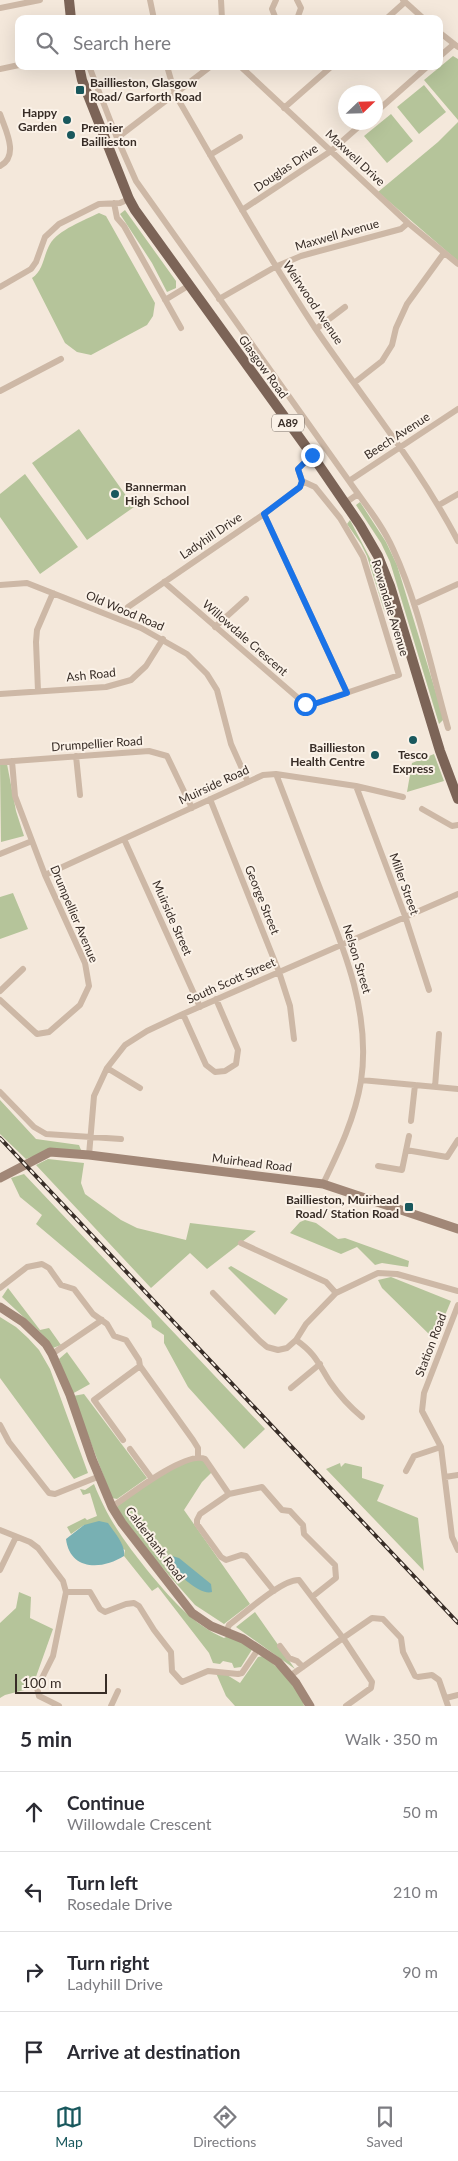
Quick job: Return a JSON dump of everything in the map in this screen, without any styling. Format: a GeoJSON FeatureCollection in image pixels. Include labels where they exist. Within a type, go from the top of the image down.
{"type":"FeatureCollection","features":[{"type":"Feature","properties":{"kind":"main road"},"geometry":{"type":"LineString","coordinates":[[68,0],[71,15]]}},
{"type":"Feature","properties":{"kind":"main road","name":"Glasgow Road"},"geometry":{"type":"LineString","coordinates":[[80,70],[82,80],[107,126],[118,154],[129,199],[188,286],[312,455],[371,543],[385,572],[436,738],[458,799]]}},
{"type":"Feature","properties":{"kind":"street"},"geometry":{"type":"LineString","coordinates":[[0,8],[40,0]]}},
{"type":"Feature","properties":{"kind":"street"},"geometry":{"type":"LineString","coordinates":[[150,0],[153,15]]}},
{"type":"Feature","properties":{"kind":"street"},"geometry":{"type":"LineString","coordinates":[[221,0],[222,15]]}},
{"type":"Feature","properties":{"kind":"street"},"geometry":{"type":"LineString","coordinates":[[274,15],[272,9],[276,0]]}},
{"type":"Feature","properties":{"kind":"street"},"geometry":{"type":"LineString","coordinates":[[297,0],[301,8],[298,15]]}},
{"type":"Feature","properties":{"kind":"street"},"geometry":{"type":"LineString","coordinates":[[390,15],[404,1],[420,15]]}},
{"type":"Feature","properties":{"kind":"street"},"geometry":{"type":"LineString","coordinates":[[443,35],[456,46],[443,54]]}},
{"type":"Feature","properties":{"kind":"street"},"geometry":{"type":"LineString","coordinates":[[0,69],[15,66]]}},
{"type":"Feature","properties":{"kind":"street","name":"Glasgow Road"},"geometry":{"type":"LineString","coordinates":[[90,70],[107,126],[117,138],[118,154],[147,198],[349,481],[378,523],[392,548],[414,604],[448,728]]}},
{"type":"Feature","properties":{"kind":"street","name":"Weirwood Avenue"},"geometry":{"type":"LineString","coordinates":[[168,70],[175,94],[275,267],[354,383],[402,446],[439,505],[458,541]]}},
{"type":"Feature","properties":{"kind":"street"},"geometry":{"type":"LineString","coordinates":[[117,138],[206,70]]}},
{"type":"Feature","properties":{"kind":"street","name":"Maxwell Drive"},"geometry":{"type":"LineString","coordinates":[[244,70],[408,223],[458,264]]}},
{"type":"Feature","properties":{"kind":"street"},"geometry":{"type":"LineString","coordinates":[[284,108],[327,70]]}},
{"type":"Feature","properties":{"kind":"street"},"geometry":{"type":"LineString","coordinates":[[383,106],[423,70]]}},
{"type":"Feature","properties":{"kind":"street"},"geometry":{"type":"LineString","coordinates":[[0,114],[10,142],[10,154],[5,164],[0,166]]}},
{"type":"Feature","properties":{"kind":"street","name":"Douglas Drive"},"geometry":{"type":"LineString","coordinates":[[242,210],[330,151],[355,130]]}},
{"type":"Feature","properties":{"kind":"street"},"geometry":{"type":"LineString","coordinates":[[210,155],[240,137]]}},
{"type":"Feature","properties":{"kind":"street"},"geometry":{"type":"LineString","coordinates":[[0,287],[31,269],[36,262],[45,237],[59,224],[99,204],[129,199]]}},
{"type":"Feature","properties":{"kind":"street"},"geometry":{"type":"LineString","coordinates":[[114,203],[117,218],[124,226],[181,328]]}},
{"type":"Feature","properties":{"kind":"street","name":"Maxwell Avenue"},"geometry":{"type":"LineString","coordinates":[[219,299],[275,267],[301,256],[401,229],[408,223]]}},
{"type":"Feature","properties":{"kind":"street"},"geometry":{"type":"LineString","coordinates":[[354,383],[382,361],[392,345],[396,328],[407,304],[444,253]]}},
{"type":"Feature","properties":{"kind":"street"},"geometry":{"type":"LineString","coordinates":[[165,300],[188,286]]}},
{"type":"Feature","properties":{"kind":"street"},"geometry":{"type":"LineString","coordinates":[[316,329],[345,307]]}},
{"type":"Feature","properties":{"kind":"street"},"geometry":{"type":"LineString","coordinates":[[0,391],[61,359]]}},
{"type":"Feature","properties":{"kind":"street","name":"Beech Avenue"},"geometry":{"type":"LineString","coordinates":[[349,481],[458,409]]}},
{"type":"Feature","properties":{"kind":"street"},"geometry":{"type":"LineString","coordinates":[[302,481],[298,469],[312,455]]}},
{"type":"Feature","properties":{"kind":"street"},"geometry":{"type":"LineString","coordinates":[[328,479],[340,470]]}},
{"type":"Feature","properties":{"kind":"street","name":"Ladyhill Drive"},"geometry":{"type":"LineString","coordinates":[[128,607],[264,514],[300,487],[302,481]]}},
{"type":"Feature","properties":{"kind":"street","name":"Rowandale Avenue"},"geometry":{"type":"LineString","coordinates":[[302,481],[315,487],[340,518],[363,557],[399,674]]}},
{"type":"Feature","properties":{"kind":"street"},"geometry":{"type":"LineString","coordinates":[[345,503],[358,494]]}},
{"type":"Feature","properties":{"kind":"street"},"geometry":{"type":"LineString","coordinates":[[439,505],[458,494]]}},
{"type":"Feature","properties":{"kind":"street"},"geometry":{"type":"LineString","coordinates":[[264,514],[347,693]]}},
{"type":"Feature","properties":{"kind":"street","name":"Willowdale Crescent"},"geometry":{"type":"LineString","coordinates":[[164,582],[305,704],[314,704],[399,674]]}},
{"type":"Feature","properties":{"kind":"street","name":"Old Wood Road"},"geometry":{"type":"LineString","coordinates":[[0,585],[27,583],[141,628],[187,654],[207,674],[212,682],[222,706],[231,744],[248,782]]}},
{"type":"Feature","properties":{"kind":"street"},"geometry":{"type":"LineString","coordinates":[[414,604],[458,584]]}},
{"type":"Feature","properties":{"kind":"street"},"geometry":{"type":"LineString","coordinates":[[38,691],[37,630],[53,593]]}},
{"type":"Feature","properties":{"kind":"street"},"geometry":{"type":"LineString","coordinates":[[215,627],[246,599]]}},
{"type":"Feature","properties":{"kind":"street","name":"Ash Road"},"geometry":{"type":"LineString","coordinates":[[0,694],[106,687],[131,680],[146,666],[163,639]]}},
{"type":"Feature","properties":{"kind":"street","name":"Drumpellier Road"},"geometry":{"type":"LineString","coordinates":[[0,762],[149,751],[167,756],[192,808]]}},
{"type":"Feature","properties":{"kind":"street"},"geometry":{"type":"LineString","coordinates":[[76,756],[80,795]]}},
{"type":"Feature","properties":{"kind":"street","name":"Drumpellier Avenue"},"geometry":{"type":"LineString","coordinates":[[0,1000],[36,1034],[49,1032],[80,1005],[89,986],[85,963],[45,875],[15,796],[12,761]]}},
{"type":"Feature","properties":{"kind":"street","name":"Muirside Road"},"geometry":{"type":"LineString","coordinates":[[45,875],[263,775],[276,774],[356,786],[403,797]]}},
{"type":"Feature","properties":{"kind":"street","name":"Nelson Street"},"geometry":{"type":"LineString","coordinates":[[276,774],[342,944],[357,990],[362,1038],[361,1080],[348,1130],[323,1184]]}},
{"type":"Feature","properties":{"kind":"street","name":"Miller Street"},"geometry":{"type":"LineString","coordinates":[[356,786],[405,916],[429,990]]}},
{"type":"Feature","properties":{"kind":"street","name":"George Street"},"geometry":{"type":"LineString","coordinates":[[210,799],[279,972],[290,1006],[294,1039]]}},
{"type":"Feature","properties":{"kind":"street"},"geometry":{"type":"LineString","coordinates":[[422,809],[452,826],[458,825]]}},
{"type":"Feature","properties":{"kind":"street","name":"Muirside Street"},"geometry":{"type":"LineString","coordinates":[[124,839],[200,1007]]}},
{"type":"Feature","properties":{"kind":"street"},"geometry":{"type":"LineString","coordinates":[[0,854],[32,841]]}},
{"type":"Feature","properties":{"kind":"street","name":"South Scott Street"},"geometry":{"type":"LineString","coordinates":[[89,1155],[94,1096],[106,1068],[125,1045],[147,1031],[216,999],[458,894]]}},
{"type":"Feature","properties":{"kind":"street"},"geometry":{"type":"LineString","coordinates":[[0,991],[23,969]]}},
{"type":"Feature","properties":{"kind":"street"},"geometry":{"type":"LineString","coordinates":[[183,1014],[206,1065],[215,1072],[225,1071],[236,1064],[238,1050],[216,999]]}},
{"type":"Feature","properties":{"kind":"street"},"geometry":{"type":"LineString","coordinates":[[435,1087],[438,1034]]}},
{"type":"Feature","properties":{"kind":"street"},"geometry":{"type":"LineString","coordinates":[[106,1068],[140,1088]]}},
{"type":"Feature","properties":{"kind":"street"},"geometry":{"type":"LineString","coordinates":[[361,1080],[458,1089]]}},
{"type":"Feature","properties":{"kind":"street"},"geometry":{"type":"LineString","coordinates":[[411,1121],[415,1085]]}},
{"type":"Feature","properties":{"kind":"street"},"geometry":{"type":"LineString","coordinates":[[0,1092],[34,1126],[46,1134],[121,1139]]}},
{"type":"Feature","properties":{"kind":"street"},"geometry":{"type":"LineString","coordinates":[[378,1166],[402,1170],[409,1136]]}},
{"type":"Feature","properties":{"kind":"street"},"geometry":{"type":"LineString","coordinates":[[406,1150],[447,1157],[458,1140]]}},
{"type":"Feature","properties":{"kind":"street","name":"Muirhead Road"},"geometry":{"type":"LineString","coordinates":[[2,1176],[50,1152],[89,1155],[323,1184],[458,1229]]}},
{"type":"Feature","properties":{"kind":"street"},"geometry":{"type":"LineString","coordinates":[[242,1243],[326,1282],[336,1293]]}},
{"type":"Feature","properties":{"kind":"street"},"geometry":{"type":"LineString","coordinates":[[1,1284],[27,1268],[42,1264],[49,1268],[61,1285],[74,1289],[93,1314],[102,1320],[114,1336],[126,1340],[139,1360],[140,1366],[194,1440],[198,1448],[198,1457]]}},
{"type":"Feature","properties":{"kind":"street"},"geometry":{"type":"LineString","coordinates":[[213,1293],[268,1347],[278,1350],[287,1348],[296,1340],[311,1319],[336,1293],[378,1273],[397,1274],[458,1291]]}},
{"type":"Feature","properties":{"kind":"street","name":"Station Road"},"geometry":{"type":"LineString","coordinates":[[441,1447],[422,1411],[424,1393],[456,1317],[458,1305]]}},
{"type":"Feature","properties":{"kind":"street","name":"Calderbank Road"},"geometry":{"type":"LineString","coordinates":[[0,1307],[23,1322],[46,1344],[52,1354],[70,1394],[112,1507],[122,1523],[192,1613],[211,1626],[259,1648],[278,1662],[310,1706]]}},
{"type":"Feature","properties":{"kind":"street"},"geometry":{"type":"LineString","coordinates":[[52,1354],[102,1320]]}},
{"type":"Feature","properties":{"kind":"street"},"geometry":{"type":"LineString","coordinates":[[296,1340],[310,1349],[336,1389],[362,1417]]}},
{"type":"Feature","properties":{"kind":"street"},"geometry":{"type":"LineString","coordinates":[[291,1388],[320,1364]]}},
{"type":"Feature","properties":{"kind":"street"},"geometry":{"type":"LineString","coordinates":[[123,1440],[94,1400],[140,1366]]}},
{"type":"Feature","properties":{"kind":"street"},"geometry":{"type":"LineString","coordinates":[[0,1425],[9,1442],[49,1493],[55,1494],[100,1476]]}},
{"type":"Feature","properties":{"kind":"street"},"geometry":{"type":"LineString","coordinates":[[406,1471],[414,1456],[441,1447],[452,1537],[458,1550]]}},
{"type":"Feature","properties":{"kind":"street"},"geometry":{"type":"LineString","coordinates":[[130,1449],[152,1480]]}},
{"type":"Feature","properties":{"kind":"street"},"geometry":{"type":"LineString","coordinates":[[112,1507],[161,1473],[198,1457],[205,1459],[229,1494]]}},
{"type":"Feature","properties":{"kind":"street"},"geometry":{"type":"LineString","coordinates":[[445,1477],[458,1475]]}},
{"type":"Feature","properties":{"kind":"street"},"geometry":{"type":"LineString","coordinates":[[274,1591],[250,1558],[240,1555],[226,1560],[222,1558],[197,1524],[200,1514],[229,1494],[262,1487],[282,1510],[290,1511],[303,1525],[304,1534],[335,1565],[336,1578],[312,1597]]}},
{"type":"Feature","properties":{"kind":"street"},"geometry":{"type":"LineString","coordinates":[[0,1530],[30,1542],[38,1548],[63,1581],[66,1592],[53,1656],[37,1688],[39,1696],[58,1706]]}},
{"type":"Feature","properties":{"kind":"street"},"geometry":{"type":"LineString","coordinates":[[0,1570],[16,1537]]}},
{"type":"Feature","properties":{"kind":"street"},"geometry":{"type":"LineString","coordinates":[[226,1632],[230,1624],[274,1591],[293,1580],[299,1580],[343,1638],[372,1682],[371,1688],[346,1706]]}},
{"type":"Feature","properties":{"kind":"street"},"geometry":{"type":"LineString","coordinates":[[66,1592],[90,1592],[100,1609],[105,1612],[126,1604],[134,1603],[138,1606],[168,1647],[173,1664],[172,1671],[182,1682],[208,1671],[238,1674],[242,1672],[259,1648]]}},
{"type":"Feature","properties":{"kind":"street"},"geometry":{"type":"LineString","coordinates":[[290,1676],[372,1618],[383,1619],[401,1638],[403,1652],[415,1676],[432,1675],[440,1680],[448,1706]]}},
{"type":"Feature","properties":{"kind":"street"},"geometry":{"type":"LineString","coordinates":[[280,1646],[289,1658],[297,1661],[303,1667]]}},
{"type":"Feature","properties":{"kind":"street"},"geometry":{"type":"LineString","coordinates":[[114,1705],[118,1691]]}},
{"type":"Feature","properties":{"kind":"street"},"geometry":{"type":"LineString","coordinates":[[446,1698],[458,1694]]}},
{"type":"Feature","properties":{"kind":"green space"},"geometry":{"type":"Polygon","coordinates":[[[453,56],[458,59],[458,120],[424,80],[436,70],[443,70],[443,64],[453,56]]]}},
{"type":"Feature","properties":{"kind":"green space"},"geometry":{"type":"Polygon","coordinates":[[[424,85],[446,112],[419,134],[397,107],[424,85]]]}},
{"type":"Feature","properties":{"kind":"green space"},"geometry":{"type":"Polygon","coordinates":[[[391,114],[413,141],[387,163],[364,136],[371,130],[383,130],[383,121],[391,114]]]}},
{"type":"Feature","properties":{"kind":"green space"},"geometry":{"type":"Polygon","coordinates":[[[458,122],[458,261],[378,192],[438,142],[458,122]]]}},
{"type":"Feature","properties":{"kind":"green space"},"geometry":{"type":"Polygon","coordinates":[[[125,210],[176,281],[176,288],[167,292],[152,263],[120,214],[125,210]]]}},
{"type":"Feature","properties":{"kind":"green space"},"geometry":{"type":"Polygon","coordinates":[[[99,213],[106,216],[155,303],[153,316],[147,325],[91,355],[77,352],[65,343],[32,278],[39,271],[50,244],[59,234],[99,213]]]}},
{"type":"Feature","properties":{"kind":"green space"},"geometry":{"type":"Polygon","coordinates":[[[79,429],[134,507],[87,540],[32,463],[79,429]]]}},
{"type":"Feature","properties":{"kind":"green space"},"geometry":{"type":"Polygon","coordinates":[[[25,474],[78,547],[40,574],[0,517],[0,494],[25,474]]]}},
{"type":"Feature","properties":{"kind":"green space"},"geometry":{"type":"Polygon","coordinates":[[[360,502],[386,542],[397,565],[444,719],[439,724],[390,562],[381,543],[356,505],[360,502]]]}},
{"type":"Feature","properties":{"kind":"green space"},"geometry":{"type":"Polygon","coordinates":[[[350,520],[384,585],[396,625],[384,610],[367,556],[347,524],[350,520]]]}},
{"type":"Feature","properties":{"kind":"green space"},"geometry":{"type":"Polygon","coordinates":[[[434,754],[444,781],[407,792],[412,763],[434,754]]]}},
{"type":"Feature","properties":{"kind":"green space"},"geometry":{"type":"Polygon","coordinates":[[[0,763],[7,764],[16,811],[24,836],[1,842],[0,763]]]}},
{"type":"Feature","properties":{"kind":"green space"},"geometry":{"type":"Polygon","coordinates":[[[13,893],[28,929],[0,939],[0,897],[13,893]]]}},
{"type":"Feature","properties":{"kind":"green space"},"geometry":{"type":"Polygon","coordinates":[[[0,1100],[36,1139],[79,1145],[81,1150],[78,1152],[52,1149],[26,1159],[0,1134],[0,1100]]]}},
{"type":"Feature","properties":{"kind":"green space"},"geometry":{"type":"Polygon","coordinates":[[[48,1159],[84,1163],[81,1183],[85,1194],[121,1220],[137,1228],[186,1240],[190,1223],[256,1231],[207,1269],[190,1253],[151,1288],[36,1165],[48,1159]]]}},
{"type":"Feature","properties":{"kind":"green space"},"geometry":{"type":"Polygon","coordinates":[[[24,1174],[265,1429],[244,1449],[188,1387],[164,1343],[164,1335],[152,1327],[151,1321],[36,1224],[42,1215],[20,1197],[11,1178],[24,1174]]]}},
{"type":"Feature","properties":{"kind":"green space"},"geometry":{"type":"Polygon","coordinates":[[[305,1220],[316,1223],[338,1239],[345,1238],[409,1261],[408,1267],[382,1263],[375,1265],[357,1247],[341,1254],[290,1233],[300,1222],[305,1220]]]}},
{"type":"Feature","properties":{"kind":"green space"},"geometry":{"type":"Polygon","coordinates":[[[231,1266],[288,1299],[275,1315],[228,1268],[231,1266]]]}},
{"type":"Feature","properties":{"kind":"green space"},"geometry":{"type":"Polygon","coordinates":[[[391,1277],[451,1301],[438,1332],[438,1338],[435,1340],[382,1288],[378,1280],[391,1277]]]}},
{"type":"Feature","properties":{"kind":"green space"},"geometry":{"type":"Polygon","coordinates":[[[8,1288],[40,1330],[49,1328],[61,1345],[53,1348],[42,1334],[2,1297],[8,1288]]]}},
{"type":"Feature","properties":{"kind":"green space"},"geometry":{"type":"Polygon","coordinates":[[[0,1317],[16,1327],[28,1338],[39,1350],[50,1369],[88,1473],[74,1479],[0,1378],[0,1317]]]}},
{"type":"Feature","properties":{"kind":"green space"},"geometry":{"type":"Polygon","coordinates":[[[67,1352],[90,1384],[72,1394],[59,1359],[67,1352]]]}},
{"type":"Feature","properties":{"kind":"green space"},"geometry":{"type":"Polygon","coordinates":[[[84,1394],[147,1478],[117,1499],[112,1498],[73,1396],[84,1394]]]}},
{"type":"Feature","properties":{"kind":"green space"},"geometry":{"type":"Polygon","coordinates":[[[201,1458],[212,1472],[202,1482],[184,1510],[250,1604],[224,1624],[195,1605],[137,1539],[116,1507],[168,1470],[191,1460],[201,1458]]]}},
{"type":"Feature","properties":{"kind":"green space"},"geometry":{"type":"Polygon","coordinates":[[[340,1463],[341,1467],[345,1463],[362,1467],[362,1478],[384,1485],[377,1501],[418,1518],[424,1571],[326,1469],[340,1463]]]}},
{"type":"Feature","properties":{"kind":"green space"},"geometry":{"type":"Polygon","coordinates":[[[94,1484],[119,1533],[134,1554],[176,1603],[193,1619],[213,1632],[224,1638],[228,1636],[253,1648],[241,1667],[234,1668],[232,1663],[223,1661],[220,1664],[213,1663],[209,1653],[158,1587],[152,1591],[124,1556],[125,1550],[84,1525],[71,1534],[67,1527],[85,1518],[87,1520],[97,1516],[90,1493],[83,1495],[80,1489],[85,1490],[94,1484]]]}},
{"type":"Feature","properties":{"kind":"green space"},"geometry":{"type":"Polygon","coordinates":[[[19,1592],[31,1597],[30,1618],[53,1629],[32,1688],[0,1698],[0,1623],[16,1608],[19,1592]]]}},
{"type":"Feature","properties":{"kind":"green space"},"geometry":{"type":"Polygon","coordinates":[[[255,1612],[295,1669],[236,1627],[255,1612]]]}},
{"type":"Feature","properties":{"kind":"green space"},"geometry":{"type":"Polygon","coordinates":[[[263,1656],[281,1671],[293,1685],[304,1706],[235,1706],[226,1696],[216,1673],[227,1675],[240,1683],[258,1657],[263,1656]]]}},
{"type":"Feature","properties":{"kind":"water"},"geometry":{"type":"Polygon","coordinates":[[[99,1521],[108,1523],[113,1530],[123,1547],[124,1556],[106,1564],[88,1565],[74,1557],[66,1539],[84,1525],[99,1521]]]}},
{"type":"Feature","properties":{"kind":"water"},"geometry":{"type":"Polygon","coordinates":[[[172,1556],[179,1558],[211,1584],[212,1592],[195,1587],[182,1577],[169,1562],[172,1556]]]}},
{"type":"Feature","properties":{"kind":"railway"},"geometry":{"type":"LineString","coordinates":[[0,1138],[458,1623]]}},
{"type":"Feature","properties":{"kind":"place","name":"Baillieston, Glasgow Road/ Garforth Road"},"geometry":{"type":"Point","coordinates":[80,90]}},
{"type":"Feature","properties":{"kind":"place","name":"Happy Garden"},"geometry":{"type":"Point","coordinates":[67,120]}},
{"type":"Feature","properties":{"kind":"place","name":"Premier Baillieston"},"geometry":{"type":"Point","coordinates":[71,135]}},
{"type":"Feature","properties":{"kind":"place","name":"Bannerman High School"},"geometry":{"type":"Point","coordinates":[115,494]}},
{"type":"Feature","properties":{"kind":"place","name":"Tesco Express"},"geometry":{"type":"Point","coordinates":[413,740]}},
{"type":"Feature","properties":{"kind":"place","name":"Baillieston Health Centre"},"geometry":{"type":"Point","coordinates":[375,755]}},
{"type":"Feature","properties":{"kind":"place","name":"Baillieston, Muirhead Road/ Station Road"},"geometry":{"type":"Point","coordinates":[409,1207]}},
{"type":"Feature","properties":{"kind":"route"},"geometry":{"type":"LineString","coordinates":[[305,704],[314,704],[347,693],[264,514],[300,487],[302,481],[298,469],[312,455]]}}]}
